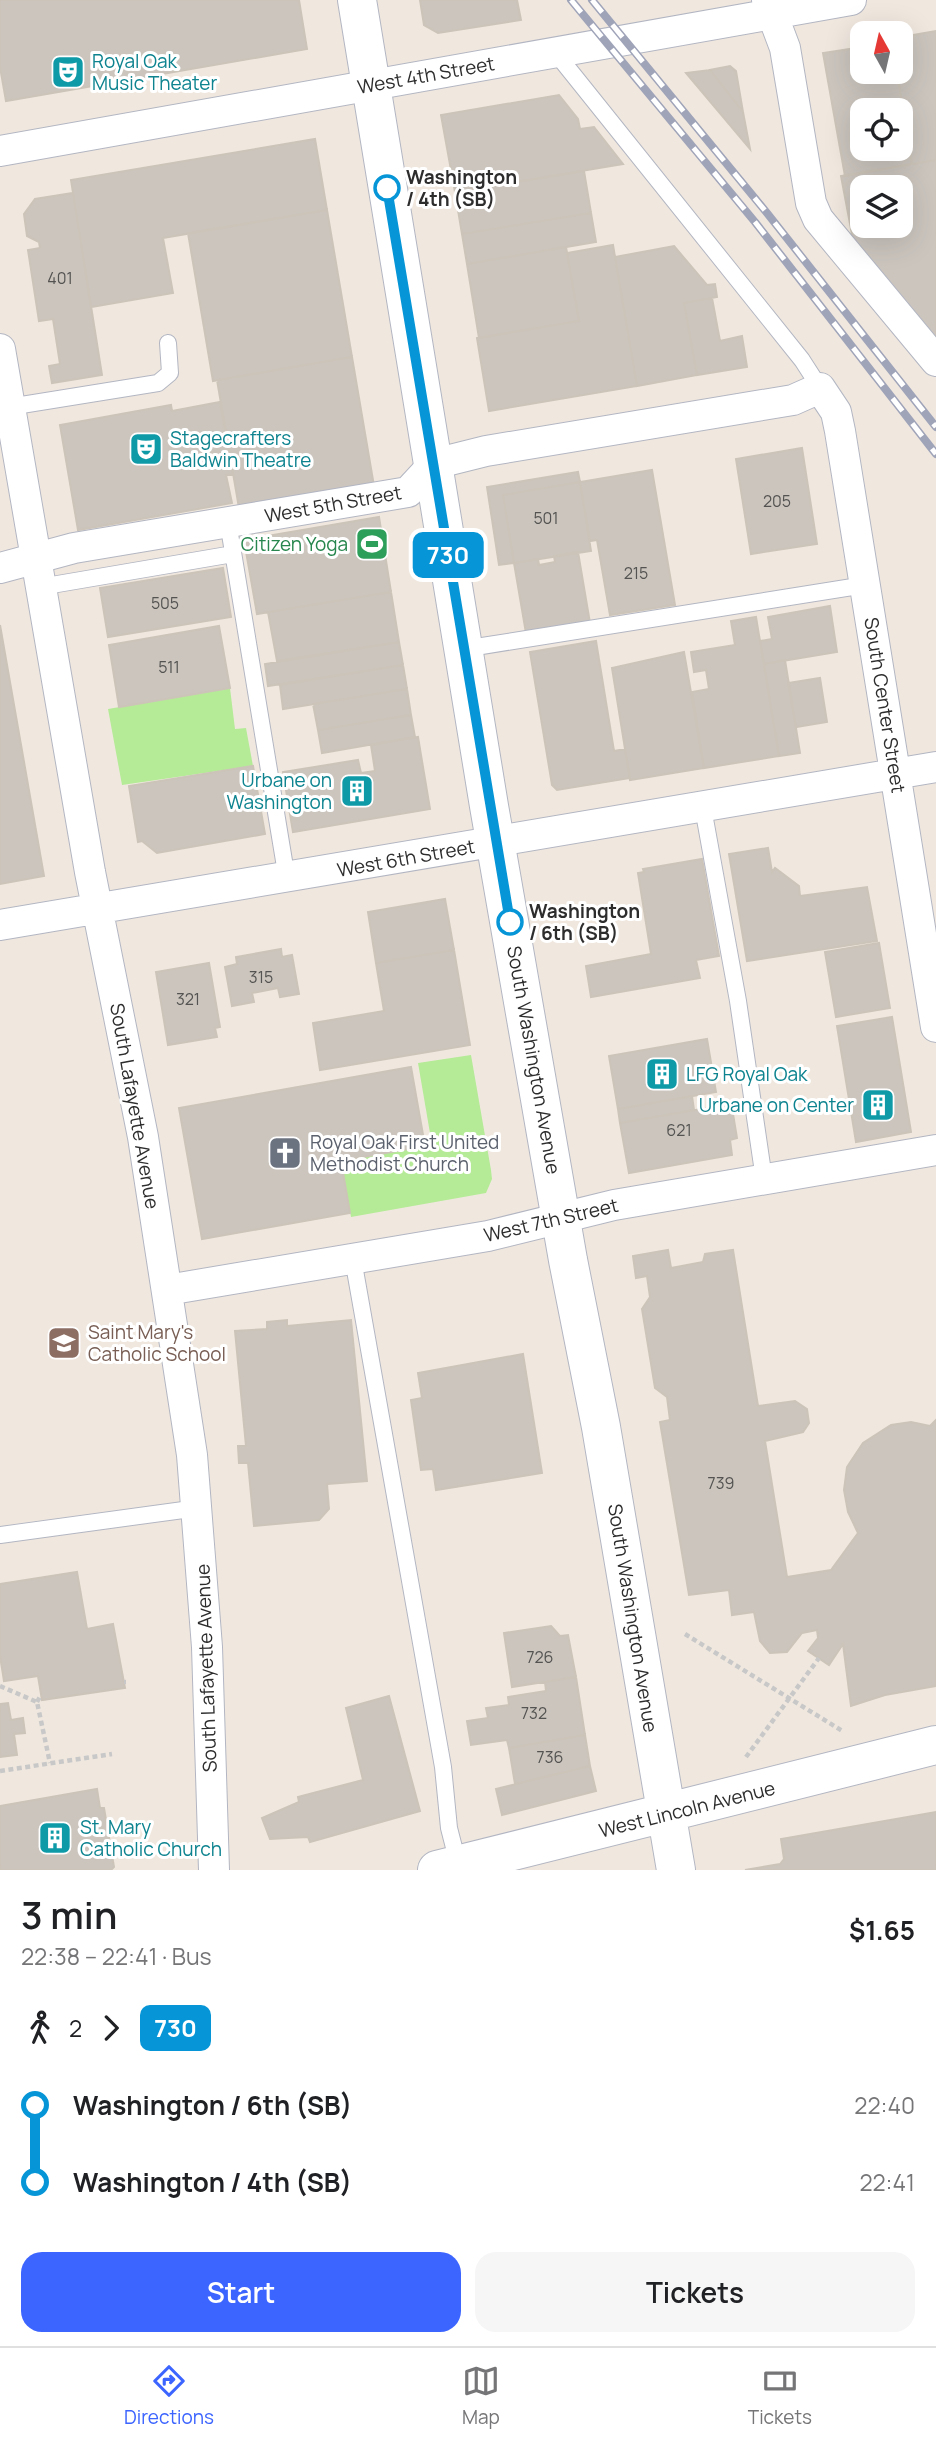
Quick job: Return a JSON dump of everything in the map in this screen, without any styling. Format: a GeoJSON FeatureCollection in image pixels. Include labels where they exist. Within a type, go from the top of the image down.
{"type":"FeatureCollection","features":[{"type":"Feature","properties":{"kind":"main road","name":"South Washington Avenue"},"geometry":{"type":"LineString","coordinates":[[358,0],[463,649],[562,1220],[603,1439],[676,1870]]}},
{"type":"Feature","properties":{"kind":"main road","name":"West Lincoln Avenue"},"geometry":{"type":"LineString","coordinates":[[452,1868],[936,1745]]}},
{"type":"Feature","properties":{"kind":"street","name":"West 4th Street"},"geometry":{"type":"LineString","coordinates":[[0,151],[555,52],[769,7],[851,0]]}},
{"type":"Feature","properties":{"kind":"street"},"geometry":{"type":"LineString","coordinates":[[769,7],[785,48],[811,203],[818,219],[936,360]]}},
{"type":"Feature","properties":{"kind":"street","name":"South Lafayette Avenue"},"geometry":{"type":"LineString","coordinates":[[0,349],[38,573],[143,1137],[198,1508],[207,1647],[214,1870]]}},
{"type":"Feature","properties":{"kind":"street"},"geometry":{"type":"LineString","coordinates":[[434,464],[486,452],[793,400],[820,388]]}},
{"type":"Feature","properties":{"kind":"street","name":"South Center Street"},"geometry":{"type":"LineString","coordinates":[[820,388],[836,412],[840,431],[936,1027]]}},
{"type":"Feature","properties":{"kind":"street","name":"West 5th Street"},"geometry":{"type":"LineString","coordinates":[[0,568],[38,573],[74,548],[408,492],[434,464]]}},
{"type":"Feature","properties":{"kind":"street","name":"West 6th Street"},"geometry":{"type":"LineString","coordinates":[[0,925],[936,768]]}},
{"type":"Feature","properties":{"kind":"street","name":"West 7th Street"},"geometry":{"type":"LineString","coordinates":[[167,1290],[562,1220],[614,1205],[936,1150]]}},
{"type":"Feature","properties":{"kind":"lane"},"geometry":{"type":"LineString","coordinates":[[555,52],[802,360],[820,388]]}},
{"type":"Feature","properties":{"kind":"lane"},"geometry":{"type":"LineString","coordinates":[[9,407],[158,383],[170,373],[168,343]]}},
{"type":"Feature","properties":{"kind":"lane"},"geometry":{"type":"LineString","coordinates":[[228,522],[287,878]]}},
{"type":"Feature","properties":{"kind":"lane"},"geometry":{"type":"LineString","coordinates":[[38,573],[233,554]]}},
{"type":"Feature","properties":{"kind":"lane"},"geometry":{"type":"LineString","coordinates":[[463,649],[865,585]]}},
{"type":"Feature","properties":{"kind":"lane"},"geometry":{"type":"LineString","coordinates":[[703,808],[738,1001],[764,1179]]}},
{"type":"Feature","properties":{"kind":"lane"},"geometry":{"type":"LineString","coordinates":[[353,1259],[443,1767],[452,1868]]}},
{"type":"Feature","properties":{"kind":"lane"},"geometry":{"type":"LineString","coordinates":[[0,1535],[198,1508]]}},
{"type":"Feature","properties":{"kind":"path"},"geometry":{"type":"LineString","coordinates":[[685,1634],[844,1732]]}},
{"type":"Feature","properties":{"kind":"path"},"geometry":{"type":"LineString","coordinates":[[746,1757],[819,1658]]}},
{"type":"Feature","properties":{"kind":"path"},"geometry":{"type":"LineString","coordinates":[[0,1686],[37,1702]]}},
{"type":"Feature","properties":{"kind":"path"},"geometry":{"type":"LineString","coordinates":[[41,1695],[37,1702],[50,1763]]}},
{"type":"Feature","properties":{"kind":"path"},"geometry":{"type":"LineString","coordinates":[[0,1771],[112,1754]]}},
{"type":"Feature","properties":{"kind":"green space"},"geometry":{"type":"Polygon","coordinates":[[[230,688],[235,729],[246,728],[253,766],[122,785],[108,709],[230,688]]]}},
{"type":"Feature","properties":{"kind":"green space"},"geometry":{"type":"Polygon","coordinates":[[[471,1055],[492,1179],[486,1193],[351,1217],[341,1161],[432,1145],[418,1063],[471,1055]]]}},
{"type":"Feature","properties":{"kind":"building"},"geometry":{"type":"Polygon","coordinates":[[[0,0],[299,0],[307,49],[6,101],[0,67],[0,0]]]}},
{"type":"Feature","properties":{"kind":"building"},"geometry":{"type":"Polygon","coordinates":[[[420,0],[517,0],[521,20],[438,33],[424,25],[420,0]]]}},
{"type":"Feature","properties":{"kind":"building"},"geometry":{"type":"Polygon","coordinates":[[[936,31],[936,160],[912,164],[913,98],[901,98],[899,84],[914,84],[914,35],[936,31]]]}},
{"type":"Feature","properties":{"kind":"building"},"geometry":{"type":"Polygon","coordinates":[[[850,49],[850,84],[899,84],[901,98],[850,98],[850,161],[912,161],[912,164],[845,176],[823,53],[850,49]]]}},
{"type":"Feature","properties":{"kind":"building"},"geometry":{"type":"Polygon","coordinates":[[[730,66],[736,71],[743,112],[710,70],[730,66]]]}},
{"type":"Feature","properties":{"kind":"building"},"geometry":{"type":"Polygon","coordinates":[[[710,70],[743,112],[750,149],[686,73],[710,70]]]}},
{"type":"Feature","properties":{"kind":"building"},"geometry":{"type":"Polygon","coordinates":[[[559,95],[578,119],[580,129],[594,127],[623,164],[455,192],[441,115],[559,95]]]}},
{"type":"Feature","properties":{"kind":"building"},"geometry":{"type":"Polygon","coordinates":[[[315,139],[327,210],[163,238],[173,293],[91,307],[71,180],[315,139]]]}},
{"type":"Feature","properties":{"kind":"building"},"geometry":{"type":"Polygon","coordinates":[[[936,160],[936,339],[854,245],[853,238],[913,238],[913,175],[850,175],[850,224],[841,176],[936,160]]]}},
{"type":"Feature","properties":{"kind":"building"},"geometry":{"type":"Polygon","coordinates":[[[584,171],[591,213],[462,234],[455,192],[584,171]]]}},
{"type":"Feature","properties":{"kind":"building"},"geometry":{"type":"Polygon","coordinates":[[[73,193],[102,375],[52,383],[49,366],[60,364],[53,319],[39,321],[28,250],[40,248],[39,242],[27,236],[24,214],[35,199],[73,193]]]}},
{"type":"Feature","properties":{"kind":"building"},"geometry":{"type":"Polygon","coordinates":[[[327,210],[352,357],[213,381],[188,233],[327,210]]]}},
{"type":"Feature","properties":{"kind":"building"},"geometry":{"type":"Polygon","coordinates":[[[591,213],[596,242],[467,264],[462,234],[591,213]]]}},
{"type":"Feature","properties":{"kind":"building"},"geometry":{"type":"Polygon","coordinates":[[[613,245],[637,386],[489,411],[477,338],[579,321],[567,253],[613,245]]]}},
{"type":"Feature","properties":{"kind":"building"},"geometry":{"type":"Polygon","coordinates":[[[674,246],[707,285],[715,284],[717,297],[684,303],[697,375],[637,386],[615,257],[674,246]]]}},
{"type":"Feature","properties":{"kind":"building"},"geometry":{"type":"Polygon","coordinates":[[[566,247],[579,321],[479,338],[467,264],[566,247]]]}},
{"type":"Feature","properties":{"kind":"building"},"geometry":{"type":"Polygon","coordinates":[[[712,298],[720,341],[742,336],[747,367],[697,375],[684,303],[712,298]]]}},
{"type":"Feature","properties":{"kind":"building"},"geometry":{"type":"Polygon","coordinates":[[[352,357],[374,486],[239,508],[217,380],[352,357]]]}},
{"type":"Feature","properties":{"kind":"building","name":"Stagecrafters Baldwin Theatre"},"geometry":{"type":"Polygon","coordinates":[[[220,402],[233,474],[226,475],[232,503],[78,530],[60,425],[171,405],[172,411],[220,402]]]}},
{"type":"Feature","properties":{"kind":"building"},"geometry":{"type":"Polygon","coordinates":[[[802,448],[817,544],[751,554],[736,459],[802,448]]]}},
{"type":"Feature","properties":{"kind":"building"},"geometry":{"type":"Polygon","coordinates":[[[652,470],[675,605],[610,615],[597,540],[590,541],[580,482],[652,470]]]}},
{"type":"Feature","properties":{"kind":"building"},"geometry":{"type":"Polygon","coordinates":[[[578,472],[580,482],[503,495],[514,563],[499,565],[487,487],[578,472]]]}},
{"type":"Feature","properties":{"kind":"building"},"geometry":{"type":"Polygon","coordinates":[[[580,482],[591,551],[514,563],[503,495],[580,482]]]}},
{"type":"Feature","properties":{"kind":"building"},"geometry":{"type":"Polygon","coordinates":[[[379,517],[391,592],[257,614],[244,540],[379,517]]]}},
{"type":"Feature","properties":{"kind":"building"},"geometry":{"type":"Polygon","coordinates":[[[578,552],[590,623],[526,633],[514,563],[538,559],[539,565],[555,562],[554,556],[578,552]]]}},
{"type":"Feature","properties":{"kind":"building"},"geometry":{"type":"Polygon","coordinates":[[[223,568],[231,617],[108,637],[100,588],[223,568]]]}},
{"type":"Feature","properties":{"kind":"building"},"geometry":{"type":"Polygon","coordinates":[[[391,592],[399,642],[277,661],[268,612],[391,592]]]}},
{"type":"Feature","properties":{"kind":"building"},"geometry":{"type":"Polygon","coordinates":[[[830,606],[837,652],[764,664],[760,641],[772,639],[768,617],[830,606]]]}},
{"type":"Feature","properties":{"kind":"building"},"geometry":{"type":"Polygon","coordinates":[[[756,617],[779,756],[704,768],[692,692],[709,689],[706,670],[694,672],[691,652],[735,645],[731,621],[756,617]]]}},
{"type":"Feature","properties":{"kind":"building"},"geometry":{"type":"Polygon","coordinates":[[[0,625],[44,876],[0,884],[0,625]]]}},
{"type":"Feature","properties":{"kind":"building"},"geometry":{"type":"Polygon","coordinates":[[[219,626],[230,688],[119,707],[109,645],[219,626]]]}},
{"type":"Feature","properties":{"kind":"building"},"geometry":{"type":"Polygon","coordinates":[[[596,641],[614,751],[625,749],[630,778],[557,790],[552,785],[530,652],[596,641]]]}},
{"type":"Feature","properties":{"kind":"building"},"geometry":{"type":"Polygon","coordinates":[[[399,642],[403,665],[268,686],[265,664],[399,642]]]}},
{"type":"Feature","properties":{"kind":"building"},"geometry":{"type":"Polygon","coordinates":[[[684,652],[704,768],[630,780],[612,668],[684,652]]]}},
{"type":"Feature","properties":{"kind":"building"},"geometry":{"type":"Polygon","coordinates":[[[785,660],[800,753],[779,756],[764,664],[785,660]]]}},
{"type":"Feature","properties":{"kind":"building"},"geometry":{"type":"Polygon","coordinates":[[[403,665],[407,689],[283,709],[280,685],[403,665]]]}},
{"type":"Feature","properties":{"kind":"building"},"geometry":{"type":"Polygon","coordinates":[[[820,678],[827,722],[796,727],[788,683],[820,678]]]}},
{"type":"Feature","properties":{"kind":"building"},"geometry":{"type":"Polygon","coordinates":[[[407,689],[411,715],[318,730],[313,704],[407,689]]]}},
{"type":"Feature","properties":{"kind":"building"},"geometry":{"type":"Polygon","coordinates":[[[411,715],[415,737],[322,753],[318,730],[411,715]]]}},
{"type":"Feature","properties":{"kind":"building","name":"Urbane on Washington"},"geometry":{"type":"Polygon","coordinates":[[[418,737],[430,809],[293,832],[283,772],[358,760],[361,773],[375,771],[371,745],[418,737]]]}},
{"type":"Feature","properties":{"kind":"building"},"geometry":{"type":"Polygon","coordinates":[[[253,766],[265,834],[157,853],[142,841],[138,842],[129,786],[253,766]]]}},
{"type":"Feature","properties":{"kind":"building"},"geometry":{"type":"Polygon","coordinates":[[[768,848],[772,872],[775,868],[799,886],[800,896],[867,887],[877,941],[747,961],[729,854],[768,848]]]}},
{"type":"Feature","properties":{"kind":"building"},"geometry":{"type":"Polygon","coordinates":[[[702,859],[719,956],[696,960],[700,978],[591,997],[586,966],[651,954],[638,873],[644,872],[643,869],[702,859]]]}},
{"type":"Feature","properties":{"kind":"building"},"geometry":{"type":"Polygon","coordinates":[[[445,899],[454,950],[376,963],[368,912],[445,899]]]}},
{"type":"Feature","properties":{"kind":"building"},"geometry":{"type":"Polygon","coordinates":[[[879,943],[890,1008],[836,1017],[825,952],[879,943]]]}},
{"type":"Feature","properties":{"kind":"building"},"geometry":{"type":"Polygon","coordinates":[[[281,949],[282,957],[292,955],[299,994],[280,997],[278,988],[252,993],[254,1002],[232,1006],[225,967],[237,964],[236,957],[281,949]]]}},
{"type":"Feature","properties":{"kind":"building"},"geometry":{"type":"Polygon","coordinates":[[[454,950],[470,1045],[320,1070],[313,1023],[384,1011],[376,963],[454,950]]]}},
{"type":"Feature","properties":{"kind":"building"},"geometry":{"type":"Polygon","coordinates":[[[209,963],[220,1027],[215,1028],[217,1037],[168,1045],[156,972],[209,963]]]}},
{"type":"Feature","properties":{"kind":"building","name":"Urbane on Center"},"geometry":{"type":"Polygon","coordinates":[[[892,1017],[911,1132],[856,1142],[837,1026],[892,1017]]]}},
{"type":"Feature","properties":{"kind":"building","name":"LFG Royal Oak"},"geometry":{"type":"Polygon","coordinates":[[[707,1039],[716,1092],[618,1109],[609,1056],[707,1039]]]}},
{"type":"Feature","properties":{"kind":"building","name":"Royal Oak First United Methodist Church"},"geometry":{"type":"Polygon","coordinates":[[[411,1067],[425,1146],[341,1161],[350,1213],[202,1239],[179,1108],[411,1067]]]}},
{"type":"Feature","properties":{"kind":"building"},"geometry":{"type":"Polygon","coordinates":[[[692,1096],[694,1110],[620,1123],[618,1109],[692,1096]]]}},
{"type":"Feature","properties":{"kind":"building"},"geometry":{"type":"Polygon","coordinates":[[[742,1102],[744,1112],[733,1114],[737,1138],[730,1140],[732,1155],[629,1173],[620,1123],[742,1102]]]}},
{"type":"Feature","properties":{"kind":"building"},"geometry":{"type":"Polygon","coordinates":[[[668,1250],[671,1268],[703,1262],[705,1254],[733,1250],[758,1406],[795,1401],[807,1409],[809,1423],[803,1432],[765,1441],[787,1577],[831,1570],[858,1533],[848,1512],[844,1490],[847,1467],[863,1443],[891,1425],[911,1422],[930,1426],[936,1420],[936,1686],[885,1695],[851,1706],[843,1644],[829,1665],[808,1651],[818,1638],[817,1630],[802,1633],[787,1652],[770,1653],[760,1641],[754,1612],[732,1615],[729,1590],[689,1595],[660,1422],[670,1420],[667,1397],[655,1388],[642,1309],[650,1297],[647,1276],[636,1278],[633,1256],[668,1250]]]}},
{"type":"Feature","properties":{"kind":"building"},"geometry":{"type":"Polygon","coordinates":[[[287,1320],[287,1326],[351,1320],[367,1481],[327,1484],[329,1509],[319,1520],[254,1526],[248,1463],[239,1463],[238,1446],[246,1446],[235,1331],[267,1329],[267,1322],[287,1320]]]}},
{"type":"Feature","properties":{"kind":"building"},"geometry":{"type":"Polygon","coordinates":[[[523,1354],[542,1473],[436,1490],[433,1469],[421,1470],[411,1400],[422,1398],[418,1373],[523,1354]]]}},
{"type":"Feature","properties":{"kind":"building"},"geometry":{"type":"Polygon","coordinates":[[[77,1572],[87,1629],[113,1624],[125,1688],[42,1700],[38,1676],[4,1681],[0,1656],[0,1584],[77,1572]]]}},
{"type":"Feature","properties":{"kind":"building"},"geometry":{"type":"Polygon","coordinates":[[[551,1626],[560,1636],[568,1635],[576,1677],[512,1687],[504,1633],[551,1626]]]}},
{"type":"Feature","properties":{"kind":"building"},"geometry":{"type":"Polygon","coordinates":[[[576,1677],[585,1735],[509,1748],[507,1740],[471,1745],[467,1721],[488,1718],[486,1708],[509,1705],[508,1697],[546,1691],[545,1682],[576,1677]]]}},
{"type":"Feature","properties":{"kind":"building"},"geometry":{"type":"Polygon","coordinates":[[[389,1696],[420,1811],[310,1842],[308,1837],[270,1839],[262,1818],[299,1802],[298,1797],[363,1780],[346,1708],[389,1696]]]}},
{"type":"Feature","properties":{"kind":"building"},"geometry":{"type":"Polygon","coordinates":[[[8,1703],[11,1720],[23,1718],[25,1733],[14,1734],[17,1755],[0,1757],[0,1704],[8,1703]]]}},
{"type":"Feature","properties":{"kind":"building"},"geometry":{"type":"Polygon","coordinates":[[[585,1735],[590,1766],[515,1784],[509,1748],[585,1735]]]}},
{"type":"Feature","properties":{"kind":"building"},"geometry":{"type":"Polygon","coordinates":[[[590,1766],[596,1791],[502,1815],[496,1789],[590,1766]]]}},
{"type":"Feature","properties":{"kind":"building","name":"St. Mary Catholic Church"},"geometry":{"type":"Polygon","coordinates":[[[97,1789],[100,1808],[104,1808],[114,1867],[111,1870],[0,1870],[0,1806],[97,1789]]]}},
{"type":"Feature","properties":{"kind":"building"},"geometry":{"type":"Polygon","coordinates":[[[936,1812],[936,1870],[745,1870],[780,1864],[784,1859],[781,1839],[936,1812]]]}},
{"type":"Feature","properties":{"kind":"railway"},"geometry":{"type":"LineString","coordinates":[[571,0],[755,222],[936,454]]}},
{"type":"Feature","properties":{"kind":"railway"},"geometry":{"type":"LineString","coordinates":[[592,0],[767,213],[936,427]]}},
{"type":"Feature","properties":{"kind":"bus line","name":"730"},"geometry":{"type":"LineString","coordinates":[[387,188],[510,922]]}},
{"type":"Feature","properties":{"kind":"place","name":"Royal Oak Music Theater"},"geometry":{"type":"Point","coordinates":[68,72]}},
{"type":"Feature","properties":{"kind":"place","name":"Washington / 4th (SB)"},"geometry":{"type":"Point","coordinates":[387,188]}},
{"type":"Feature","properties":{"kind":"place","name":"Stagecrafters Baldwin Theatre"},"geometry":{"type":"Point","coordinates":[146,449]}},
{"type":"Feature","properties":{"kind":"place","name":"Citizen Yoga"},"geometry":{"type":"Point","coordinates":[372,544]}},
{"type":"Feature","properties":{"kind":"place","name":"Urbane on Washington"},"geometry":{"type":"Point","coordinates":[357,791]}},
{"type":"Feature","properties":{"kind":"place","name":"Washington / 6th (SB)"},"geometry":{"type":"Point","coordinates":[510,922]}},
{"type":"Feature","properties":{"kind":"place","name":"LFG Royal Oak"},"geometry":{"type":"Point","coordinates":[662,1074]}},
{"type":"Feature","properties":{"kind":"place","name":"Urbane on Center"},"geometry":{"type":"Point","coordinates":[878,1105]}},
{"type":"Feature","properties":{"kind":"place","name":"Royal Oak First United Methodist Church"},"geometry":{"type":"Point","coordinates":[285,1153]}},
{"type":"Feature","properties":{"kind":"place","name":"Saint Mary's Catholic School"},"geometry":{"type":"Point","coordinates":[64,1343]}},
{"type":"Feature","properties":{"kind":"place","name":"St. Mary Catholic Church"},"geometry":{"type":"Point","coordinates":[55,1838]}}]}
